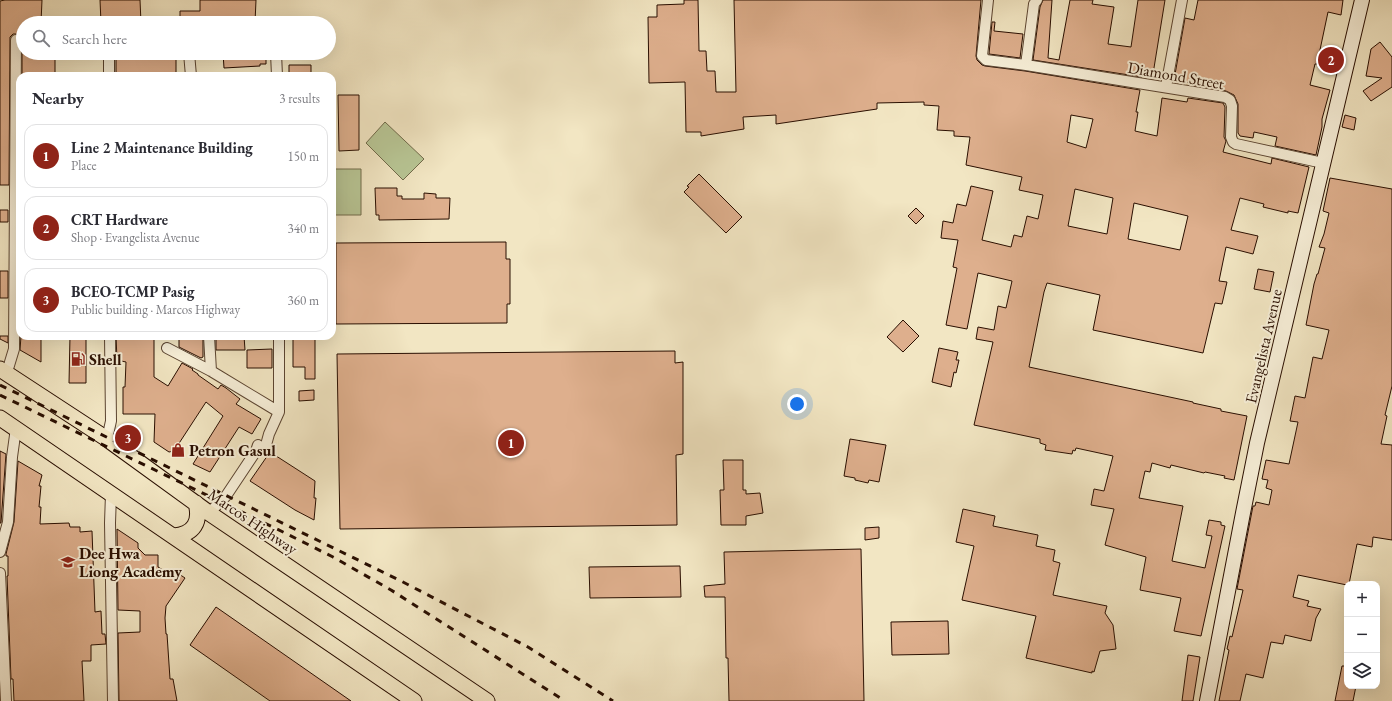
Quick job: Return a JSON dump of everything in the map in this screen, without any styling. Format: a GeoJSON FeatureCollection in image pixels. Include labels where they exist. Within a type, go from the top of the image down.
{"type":"FeatureCollection","features":[{"type":"Feature","properties":{"kind":"main road","name":"Marcos Highway"},"geometry":{"type":"LineString","coordinates":[[3,370],[107,439],[214,516],[487,701]]}},
{"type":"Feature","properties":{"kind":"main road"},"geometry":{"type":"LineString","coordinates":[[0,418],[414,701]]}},
{"type":"Feature","properties":{"kind":"main road"},"geometry":{"type":"LineString","coordinates":[[174,536],[186,533],[194,527],[198,516],[196,503]]}},
{"type":"Feature","properties":{"kind":"main road"},"geometry":{"type":"LineString","coordinates":[[194,550],[194,540],[198,530],[208,523],[214,516]]}},
{"type":"Feature","properties":{"kind":"street","name":"Diamond Street"},"geometry":{"type":"LineString","coordinates":[[988,0],[982,56],[983,59],[1225,97],[1230,100],[1232,106],[1231,137],[1233,142],[1236,144],[1323,163]]}},
{"type":"Feature","properties":{"kind":"street"},"geometry":{"type":"LineString","coordinates":[[1026,65],[1034,4],[1037,0]]}},
{"type":"Feature","properties":{"kind":"street"},"geometry":{"type":"LineString","coordinates":[[1166,87],[1182,0]]}},
{"type":"Feature","properties":{"kind":"street","name":"Evangelista Avenue"},"geometry":{"type":"LineString","coordinates":[[1207,701],[1256,450],[1362,0]]}},
{"type":"Feature","properties":{"kind":"street"},"geometry":{"type":"LineString","coordinates":[[3,370],[14,349],[16,40]]}},
{"type":"Feature","properties":{"kind":"street"},"geometry":{"type":"LineString","coordinates":[[109,60],[109,72]]}},
{"type":"Feature","properties":{"kind":"street"},"geometry":{"type":"LineString","coordinates":[[190,60],[191,72]]}},
{"type":"Feature","properties":{"kind":"street"},"geometry":{"type":"LineString","coordinates":[[276,60],[277,72]]}},
{"type":"Feature","properties":{"kind":"street"},"geometry":{"type":"LineString","coordinates":[[107,439],[111,421],[110,340]]}},
{"type":"Feature","properties":{"kind":"street"},"geometry":{"type":"LineString","coordinates":[[210,340],[211,371]]}},
{"type":"Feature","properties":{"kind":"street"},"geometry":{"type":"LineString","coordinates":[[214,516],[256,451],[266,445],[269,434],[279,412],[279,340]]}},
{"type":"Feature","properties":{"kind":"street"},"geometry":{"type":"LineString","coordinates":[[167,348],[211,371],[279,412]]}},
{"type":"Feature","properties":{"kind":"street"},"geometry":{"type":"LineString","coordinates":[[0,552],[8,522],[12,457],[16,428]]}},
{"type":"Feature","properties":{"kind":"street"},"geometry":{"type":"LineString","coordinates":[[111,494],[110,523],[113,701]]}},
{"type":"Feature","properties":{"kind":"street"},"geometry":{"type":"LineString","coordinates":[[0,573],[6,701]]}},
{"type":"Feature","properties":{"kind":"green space"},"geometry":{"type":"Polygon","coordinates":[[[385,122],[424,159],[403,180],[366,143],[385,122]]]}},
{"type":"Feature","properties":{"kind":"green space"},"geometry":{"type":"Polygon","coordinates":[[[336,169],[361,169],[361,215],[336,215],[336,169]]]}},
{"type":"Feature","properties":{"kind":"building"},"geometry":{"type":"Polygon","coordinates":[[[42,0],[41,16],[16,16],[16,34],[13,34],[10,37],[9,185],[0,185],[0,1],[42,0]]]}},
{"type":"Feature","properties":{"kind":"building"},"geometry":{"type":"Polygon","coordinates":[[[100,0],[140,0],[141,16],[101,16],[100,0]]]}},
{"type":"Feature","properties":{"kind":"building"},"geometry":{"type":"Polygon","coordinates":[[[200,0],[256,0],[255,16],[180,16],[180,11],[200,11],[200,0]]]}},
{"type":"Feature","properties":{"kind":"building"},"geometry":{"type":"Polygon","coordinates":[[[684,0],[698,0],[699,51],[706,51],[707,71],[715,71],[716,92],[736,92],[734,0],[981,0],[976,56],[977,60],[982,65],[1140,90],[1136,112],[1138,112],[1135,131],[1157,136],[1162,98],[1187,102],[1188,98],[1223,103],[1225,107],[1224,137],[1226,141],[1223,152],[1271,164],[1272,158],[1309,167],[1298,213],[1288,211],[1288,213],[1263,207],[1264,204],[1240,198],[1231,230],[1258,236],[1253,254],[1226,247],[1219,281],[1227,282],[1222,304],[1215,303],[1203,353],[1093,330],[1100,295],[1047,283],[1044,292],[1029,367],[1193,402],[1221,409],[1221,411],[1247,416],[1234,480],[1224,478],[1225,476],[1204,473],[1171,465],[1170,468],[1152,463],[1150,472],[1145,471],[1139,498],[1183,506],[1172,561],[1205,568],[1212,536],[1206,535],[1209,520],[1221,522],[1221,525],[1225,526],[1201,636],[1174,631],[1181,598],[1140,590],[1146,557],[1105,545],[1114,509],[1091,505],[1094,489],[1104,491],[1113,456],[1076,448],[1075,451],[1073,450],[1072,454],[1045,450],[1046,445],[1040,443],[1040,439],[974,425],[993,342],[976,339],[978,327],[994,330],[998,306],[1006,308],[1012,281],[978,273],[967,329],[946,325],[957,268],[953,267],[958,240],[941,238],[943,221],[953,223],[957,204],[966,206],[971,186],[993,191],[982,240],[1011,247],[1014,235],[1022,237],[1027,216],[1038,219],[1043,195],[1019,190],[1022,177],[966,165],[970,137],[954,136],[954,131],[937,130],[939,106],[924,105],[924,102],[877,103],[877,109],[776,124],[776,115],[743,117],[744,129],[701,136],[701,132],[686,132],[685,82],[649,83],[648,17],[657,17],[657,5],[684,4],[684,0]],[[1071,115],[1067,142],[1086,148],[1093,119],[1071,115]],[[1075,189],[1068,226],[1107,234],[1113,198],[1075,189]],[[1134,203],[1128,239],[1180,250],[1188,216],[1134,203]]]}},
{"type":"Feature","properties":{"kind":"building"},"geometry":{"type":"Polygon","coordinates":[[[1043,0],[1052,0],[1048,58],[1059,60],[1070,0],[1093,0],[1092,4],[1114,7],[1108,44],[1131,47],[1138,0],[1165,0],[1153,74],[1143,73],[1142,77],[1033,60],[1040,7],[1043,0]]]}},
{"type":"Feature","properties":{"kind":"building"},"geometry":{"type":"Polygon","coordinates":[[[1198,0],[1343,0],[1341,15],[1328,12],[1317,64],[1315,64],[1310,85],[1330,90],[1322,119],[1322,127],[1316,155],[1275,146],[1277,137],[1254,132],[1253,138],[1240,136],[1238,133],[1238,104],[1234,95],[1226,91],[1190,85],[1190,83],[1174,80],[1185,18],[1194,20],[1198,0]]]}},
{"type":"Feature","properties":{"kind":"building"},"geometry":{"type":"Polygon","coordinates":[[[992,22],[995,22],[994,31],[1023,34],[1020,58],[989,54],[992,22]]]}},
{"type":"Feature","properties":{"kind":"building"},"geometry":{"type":"Polygon","coordinates":[[[1380,42],[1392,57],[1392,87],[1371,101],[1363,91],[1382,78],[1366,76],[1371,49],[1380,42]]]}},
{"type":"Feature","properties":{"kind":"building"},"geometry":{"type":"Polygon","coordinates":[[[22,60],[55,60],[55,72],[22,72],[22,60]]]}},
{"type":"Feature","properties":{"kind":"building"},"geometry":{"type":"Polygon","coordinates":[[[116,60],[176,60],[176,72],[116,72],[116,60]]]}},
{"type":"Feature","properties":{"kind":"building"},"geometry":{"type":"Polygon","coordinates":[[[223,60],[266,60],[266,64],[260,64],[260,66],[224,68],[223,60]]]}},
{"type":"Feature","properties":{"kind":"building"},"geometry":{"type":"Polygon","coordinates":[[[289,65],[311,65],[311,72],[289,72],[289,65]]]}},
{"type":"Feature","properties":{"kind":"building"},"geometry":{"type":"Polygon","coordinates":[[[338,95],[359,95],[359,150],[339,151],[338,95]]]}},
{"type":"Feature","properties":{"kind":"building"},"geometry":{"type":"Polygon","coordinates":[[[1345,115],[1356,118],[1354,130],[1342,127],[1345,115]]]}},
{"type":"Feature","properties":{"kind":"building"},"geometry":{"type":"Polygon","coordinates":[[[699,174],[742,217],[726,233],[684,192],[689,187],[687,186],[699,174]]]}},
{"type":"Feature","properties":{"kind":"building"},"geometry":{"type":"Polygon","coordinates":[[[1330,178],[1392,189],[1392,386],[1385,415],[1387,416],[1381,444],[1392,445],[1392,540],[1373,537],[1372,547],[1357,544],[1350,581],[1344,581],[1344,584],[1298,575],[1293,597],[1309,601],[1307,606],[1321,609],[1316,618],[1311,641],[1285,635],[1283,644],[1271,642],[1263,678],[1246,674],[1240,701],[1219,701],[1229,650],[1227,649],[1230,636],[1232,637],[1243,590],[1237,589],[1253,506],[1255,506],[1256,502],[1269,505],[1272,490],[1266,488],[1268,480],[1262,479],[1266,460],[1289,464],[1298,422],[1290,421],[1295,396],[1305,398],[1313,357],[1322,359],[1329,330],[1306,325],[1314,284],[1325,248],[1319,247],[1329,213],[1323,211],[1330,178]]]}},
{"type":"Feature","properties":{"kind":"building"},"geometry":{"type":"Polygon","coordinates":[[[375,188],[397,188],[397,196],[402,196],[402,199],[424,199],[424,193],[436,194],[436,198],[450,198],[449,219],[379,220],[379,215],[376,215],[375,188]]]}},
{"type":"Feature","properties":{"kind":"building"},"geometry":{"type":"Polygon","coordinates":[[[916,208],[924,216],[916,224],[908,216],[916,208]]]}},
{"type":"Feature","properties":{"kind":"building"},"geometry":{"type":"Polygon","coordinates":[[[0,210],[8,210],[8,222],[0,222],[0,210]]]}},
{"type":"Feature","properties":{"kind":"building"},"geometry":{"type":"Polygon","coordinates":[[[506,242],[506,259],[510,259],[510,304],[507,304],[507,323],[336,324],[336,243],[506,242]]]}},
{"type":"Feature","properties":{"kind":"building"},"geometry":{"type":"Polygon","coordinates":[[[1258,269],[1274,272],[1270,292],[1254,289],[1258,269]]]}},
{"type":"Feature","properties":{"kind":"building"},"geometry":{"type":"Polygon","coordinates":[[[0,271],[8,271],[8,298],[0,298],[0,271]]]}},
{"type":"Feature","properties":{"kind":"building"},"geometry":{"type":"Polygon","coordinates":[[[903,320],[919,336],[903,352],[887,337],[903,320]]]}},
{"type":"Feature","properties":{"kind":"building"},"geometry":{"type":"Polygon","coordinates":[[[0,336],[8,336],[8,343],[0,339],[0,336]]]}},
{"type":"Feature","properties":{"kind":"building"},"geometry":{"type":"Polygon","coordinates":[[[21,340],[41,340],[41,362],[20,350],[21,340]]]}},
{"type":"Feature","properties":{"kind":"building","name":"Shell"},"geometry":{"type":"Polygon","coordinates":[[[70,340],[86,340],[86,383],[69,383],[70,340]]]}},
{"type":"Feature","properties":{"kind":"building"},"geometry":{"type":"Polygon","coordinates":[[[116,340],[154,340],[154,377],[168,386],[182,363],[193,369],[192,370],[198,375],[218,389],[221,385],[226,388],[240,399],[236,404],[261,419],[252,434],[239,427],[210,472],[193,464],[223,416],[206,402],[174,451],[169,452],[154,442],[155,414],[123,414],[123,387],[125,387],[126,362],[117,360],[116,340]]]}},
{"type":"Feature","properties":{"kind":"building"},"geometry":{"type":"Polygon","coordinates":[[[179,340],[203,340],[203,357],[201,358],[179,347],[179,340]]]}},
{"type":"Feature","properties":{"kind":"building"},"geometry":{"type":"Polygon","coordinates":[[[216,340],[244,340],[245,350],[216,350],[216,340]]]}},
{"type":"Feature","properties":{"kind":"building"},"geometry":{"type":"Polygon","coordinates":[[[293,340],[315,340],[315,379],[305,379],[305,367],[293,367],[293,340]]]}},
{"type":"Feature","properties":{"kind":"building"},"geometry":{"type":"Polygon","coordinates":[[[939,348],[958,352],[956,360],[959,360],[956,373],[954,372],[951,387],[932,382],[939,348]]]}},
{"type":"Feature","properties":{"kind":"building"},"geometry":{"type":"Polygon","coordinates":[[[272,349],[272,368],[247,368],[247,350],[272,349]]]}},
{"type":"Feature","properties":{"kind":"building"},"geometry":{"type":"Polygon","coordinates":[[[675,351],[675,363],[683,362],[683,454],[676,455],[677,525],[340,529],[337,354],[675,351]]]}},
{"type":"Feature","properties":{"kind":"building"},"geometry":{"type":"Polygon","coordinates":[[[314,390],[314,400],[299,401],[299,391],[314,390]]]}},
{"type":"Feature","properties":{"kind":"building"},"geometry":{"type":"Polygon","coordinates":[[[850,439],[886,445],[879,482],[869,480],[868,483],[844,476],[850,439]]]}},
{"type":"Feature","properties":{"kind":"building"},"geometry":{"type":"Polygon","coordinates":[[[0,451],[6,454],[1,523],[0,523],[0,451]]]}},
{"type":"Feature","properties":{"kind":"building"},"geometry":{"type":"Polygon","coordinates":[[[270,452],[315,481],[314,498],[316,498],[314,520],[295,510],[250,481],[270,452]]]}},
{"type":"Feature","properties":{"kind":"building"},"geometry":{"type":"Polygon","coordinates":[[[723,460],[743,460],[743,490],[746,490],[746,494],[760,493],[763,513],[746,516],[746,525],[721,525],[720,490],[724,490],[723,460]]]}},
{"type":"Feature","properties":{"kind":"building","name":"Dee Hwa Liong Academy"},"geometry":{"type":"Polygon","coordinates":[[[18,461],[42,475],[39,486],[41,486],[39,507],[41,507],[40,524],[69,523],[70,527],[80,527],[80,532],[92,531],[95,612],[101,611],[102,634],[105,634],[106,644],[91,645],[91,661],[82,661],[84,701],[14,701],[13,679],[11,679],[7,576],[8,556],[6,556],[6,554],[14,522],[18,461]]]}},
{"type":"Feature","properties":{"kind":"building"},"geometry":{"type":"Polygon","coordinates":[[[963,509],[995,516],[993,526],[1038,535],[1036,546],[1055,550],[1053,561],[1060,563],[1053,595],[1107,606],[1105,613],[1113,625],[1116,649],[1100,651],[1094,672],[1092,671],[1092,673],[1026,658],[1036,616],[962,600],[974,546],[956,542],[963,509]]]}},
{"type":"Feature","properties":{"kind":"building"},"geometry":{"type":"Polygon","coordinates":[[[879,527],[879,538],[865,540],[865,528],[879,527]]]}},
{"type":"Feature","properties":{"kind":"building"},"geometry":{"type":"Polygon","coordinates":[[[117,529],[138,543],[138,548],[145,555],[158,555],[158,567],[170,574],[173,570],[185,578],[166,606],[165,618],[170,679],[173,679],[177,701],[119,701],[118,633],[140,632],[140,611],[118,610],[117,529]]]}},
{"type":"Feature","properties":{"kind":"building"},"geometry":{"type":"Polygon","coordinates":[[[861,549],[864,701],[729,701],[728,658],[726,658],[725,597],[705,597],[704,586],[725,584],[724,552],[861,549]]]}},
{"type":"Feature","properties":{"kind":"building"},"geometry":{"type":"Polygon","coordinates":[[[680,566],[681,597],[590,598],[589,567],[680,566]]]}},
{"type":"Feature","properties":{"kind":"building"},"geometry":{"type":"Polygon","coordinates":[[[216,607],[351,701],[270,701],[190,645],[216,607]]]}},
{"type":"Feature","properties":{"kind":"building"},"geometry":{"type":"Polygon","coordinates":[[[948,621],[949,654],[892,655],[891,622],[948,621]]]}},
{"type":"Feature","properties":{"kind":"building"},"geometry":{"type":"Polygon","coordinates":[[[1188,655],[1200,657],[1193,701],[1182,701],[1188,655]]]}},
{"type":"Feature","properties":{"kind":"building"},"geometry":{"type":"Polygon","coordinates":[[[1342,666],[1344,666],[1344,689],[1355,689],[1353,701],[1335,701],[1342,666]]]}},
{"type":"Feature","properties":{"kind":"railway"},"geometry":{"type":"LineString","coordinates":[[0,385],[401,581],[528,647],[613,701]]}},
{"type":"Feature","properties":{"kind":"railway"},"geometry":{"type":"LineString","coordinates":[[0,395],[333,557],[391,590],[565,701]]}},
{"type":"Feature","properties":{"kind":"place","name":"CRT Hardware"},"geometry":{"type":"Point","coordinates":[1331,60]}},
{"type":"Feature","properties":{"kind":"place","name":"Shell"},"geometry":{"type":"Point","coordinates":[78,359]}},
{"type":"Feature","properties":{"kind":"place","name":"BCEO-TCMP Pasig"},"geometry":{"type":"Point","coordinates":[128,438]}},
{"type":"Feature","properties":{"kind":"place","name":"Line 2 Maintenance Building"},"geometry":{"type":"Point","coordinates":[511,443]}},
{"type":"Feature","properties":{"kind":"place","name":"Petron Gasul"},"geometry":{"type":"Point","coordinates":[178,450]}},
{"type":"Feature","properties":{"kind":"place","name":"Dee Hwa Liong Academy"},"geometry":{"type":"Point","coordinates":[68,562]}}]}
